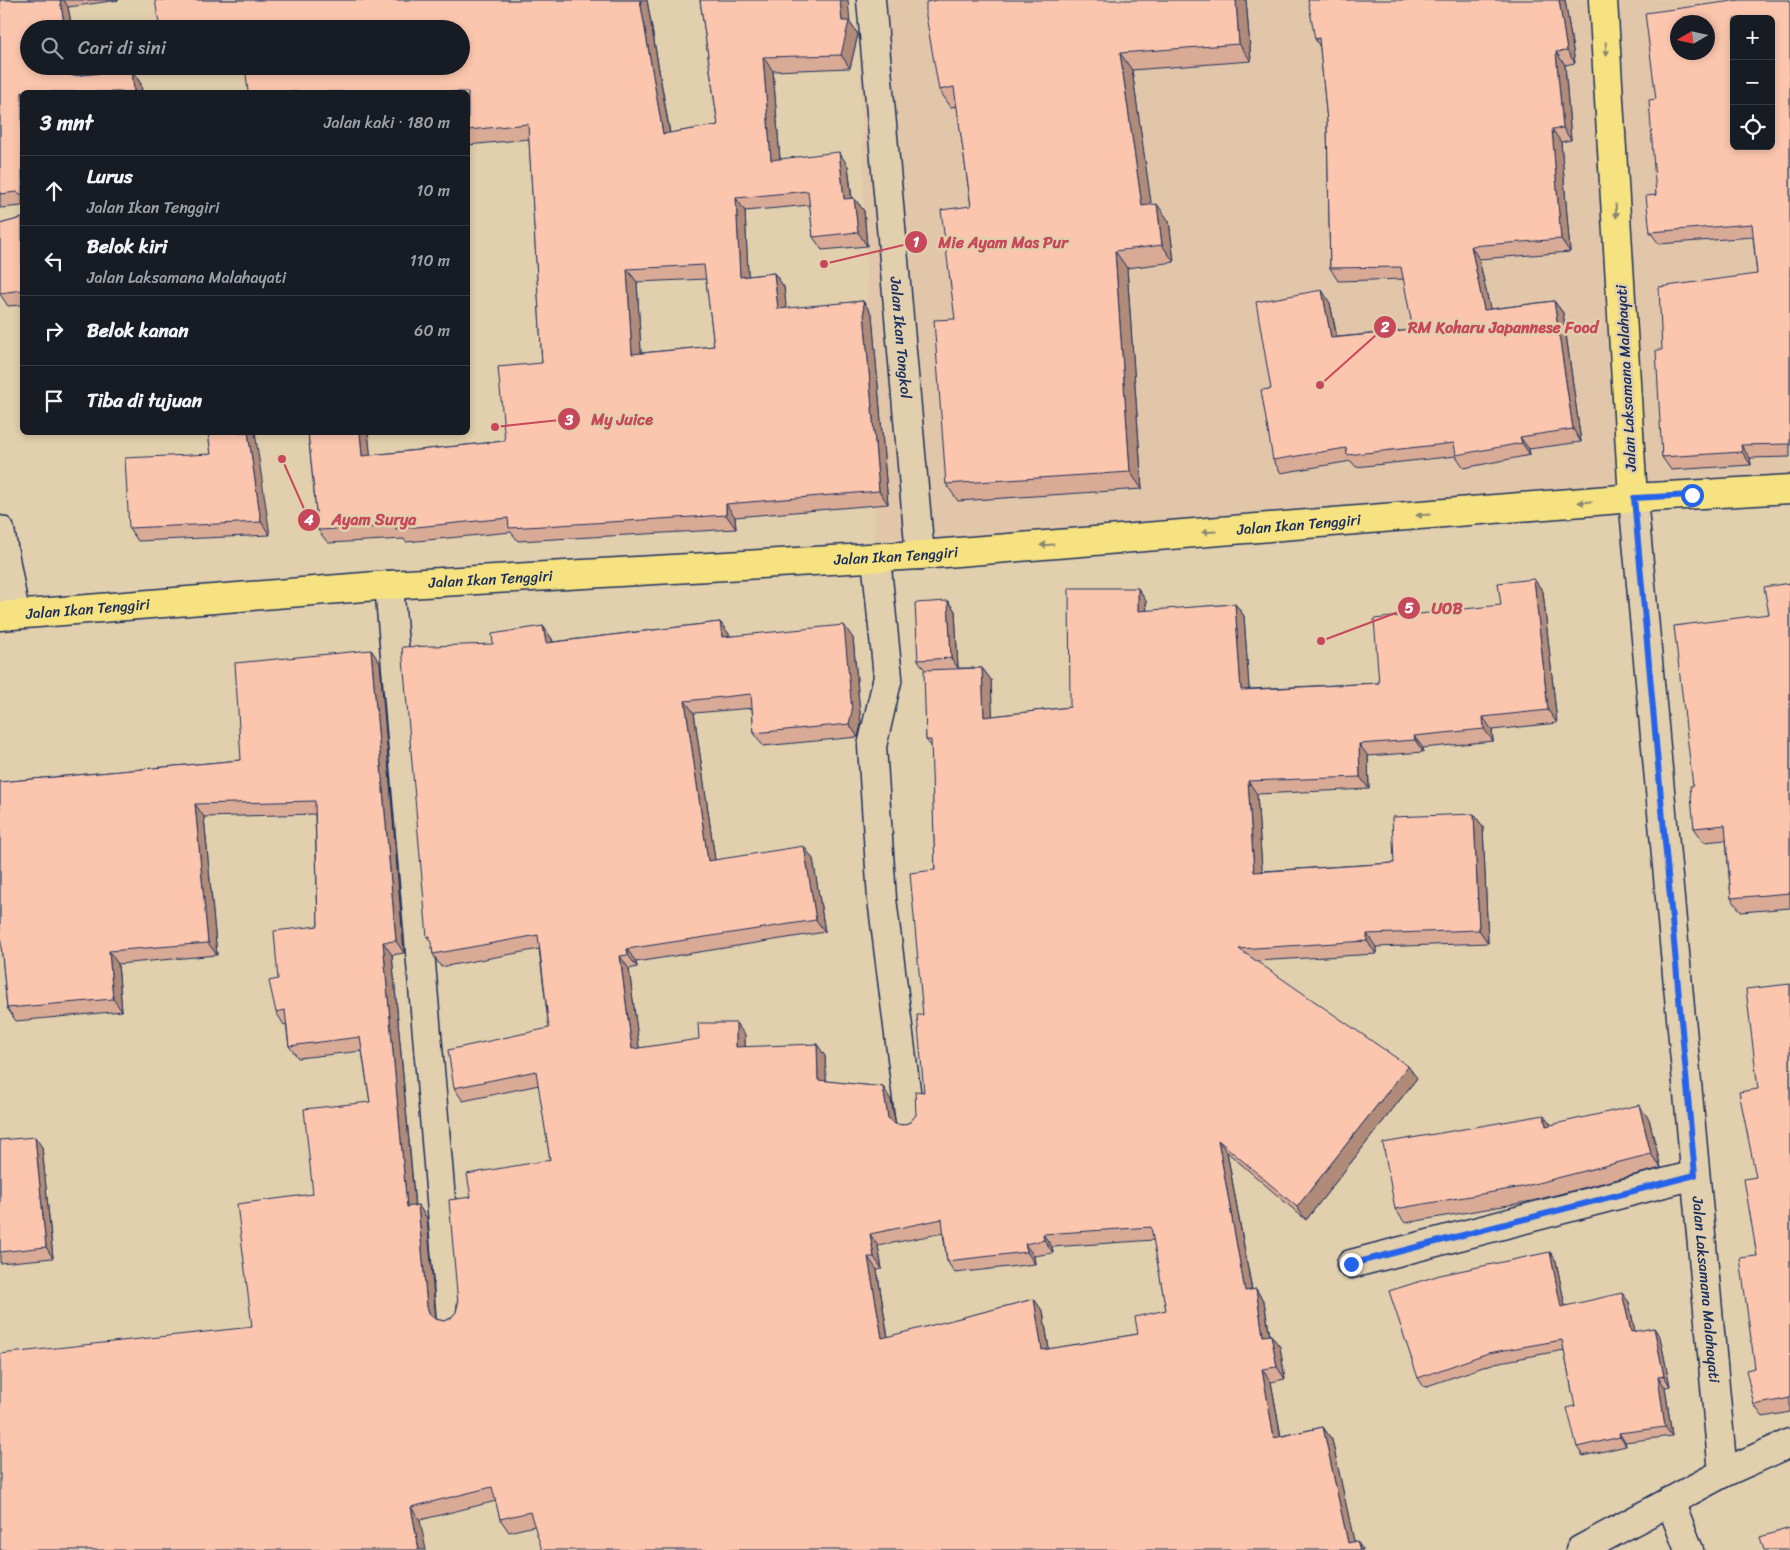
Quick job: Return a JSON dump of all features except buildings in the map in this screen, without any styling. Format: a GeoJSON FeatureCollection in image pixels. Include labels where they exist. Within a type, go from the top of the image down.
{"type":"FeatureCollection","features":[{"type":"Feature","properties":{"kind":"main road","name":"Jalan Laksamana Malahayati"},"geometry":{"type":"LineString","coordinates":[[1603,0],[1634,498]]}},
{"type":"Feature","properties":{"kind":"main road","name":"Jalan Ikan Tenggiri"},"geometry":{"type":"LineString","coordinates":[[8,615],[389,585],[876,558],[1634,498],[1790,489]]}},
{"type":"Feature","properties":{"kind":"street","name":"Jalan Ikan Tongkol"},"geometry":{"type":"LineString","coordinates":[[871,0],[920,554]]}},
{"type":"Feature","properties":{"kind":"street","name":"Jalan Laksamana Malahayati"},"geometry":{"type":"LineString","coordinates":[[1634,498],[1723,1473]]}},
{"type":"Feature","properties":{"kind":"street"},"geometry":{"type":"LineString","coordinates":[[0,530],[8,615]]}},
{"type":"Feature","properties":{"kind":"street"},"geometry":{"type":"LineString","coordinates":[[876,558],[888,678],[872,746],[882,899],[910,1122]]}},
{"type":"Feature","properties":{"kind":"street"},"geometry":{"type":"LineString","coordinates":[[389,585],[451,1318]]}},
{"type":"Feature","properties":{"kind":"street"},"geometry":{"type":"LineString","coordinates":[[1351,1264],[1695,1175]]}},
{"type":"Feature","properties":{"kind":"street"},"geometry":{"type":"LineString","coordinates":[[1580,1550],[1723,1473],[1790,1443]]}},
{"type":"Feature","properties":{"kind":"street"},"geometry":{"type":"LineString","coordinates":[[1670,1501],[1689,1550]]}},
{"type":"Feature","properties":{"kind":"shaded area"},"geometry":{"type":"Polygon","coordinates":[[[858,0],[1790,0],[1790,501],[876,558],[858,0]]]}},
{"type":"Feature","properties":{"kind":"place","name":"Mie Ayam Mas Pur"},"geometry":{"type":"Point","coordinates":[824,264]}},
{"type":"Feature","properties":{"kind":"place","name":"RM Koharu Japannese Food"},"geometry":{"type":"Point","coordinates":[1320,385]}},
{"type":"Feature","properties":{"kind":"place","name":"My Juice"},"geometry":{"type":"Point","coordinates":[495,427]}},
{"type":"Feature","properties":{"kind":"place","name":"Ayam Surya"},"geometry":{"type":"Point","coordinates":[282,459]}},
{"type":"Feature","properties":{"kind":"place","name":"UOB"},"geometry":{"type":"Point","coordinates":[1321,641]}},
{"type":"Feature","properties":{"kind":"route"},"geometry":{"type":"LineString","coordinates":[[1351,1264],[1695,1175],[1634,498],[1692,495]]}}]}
